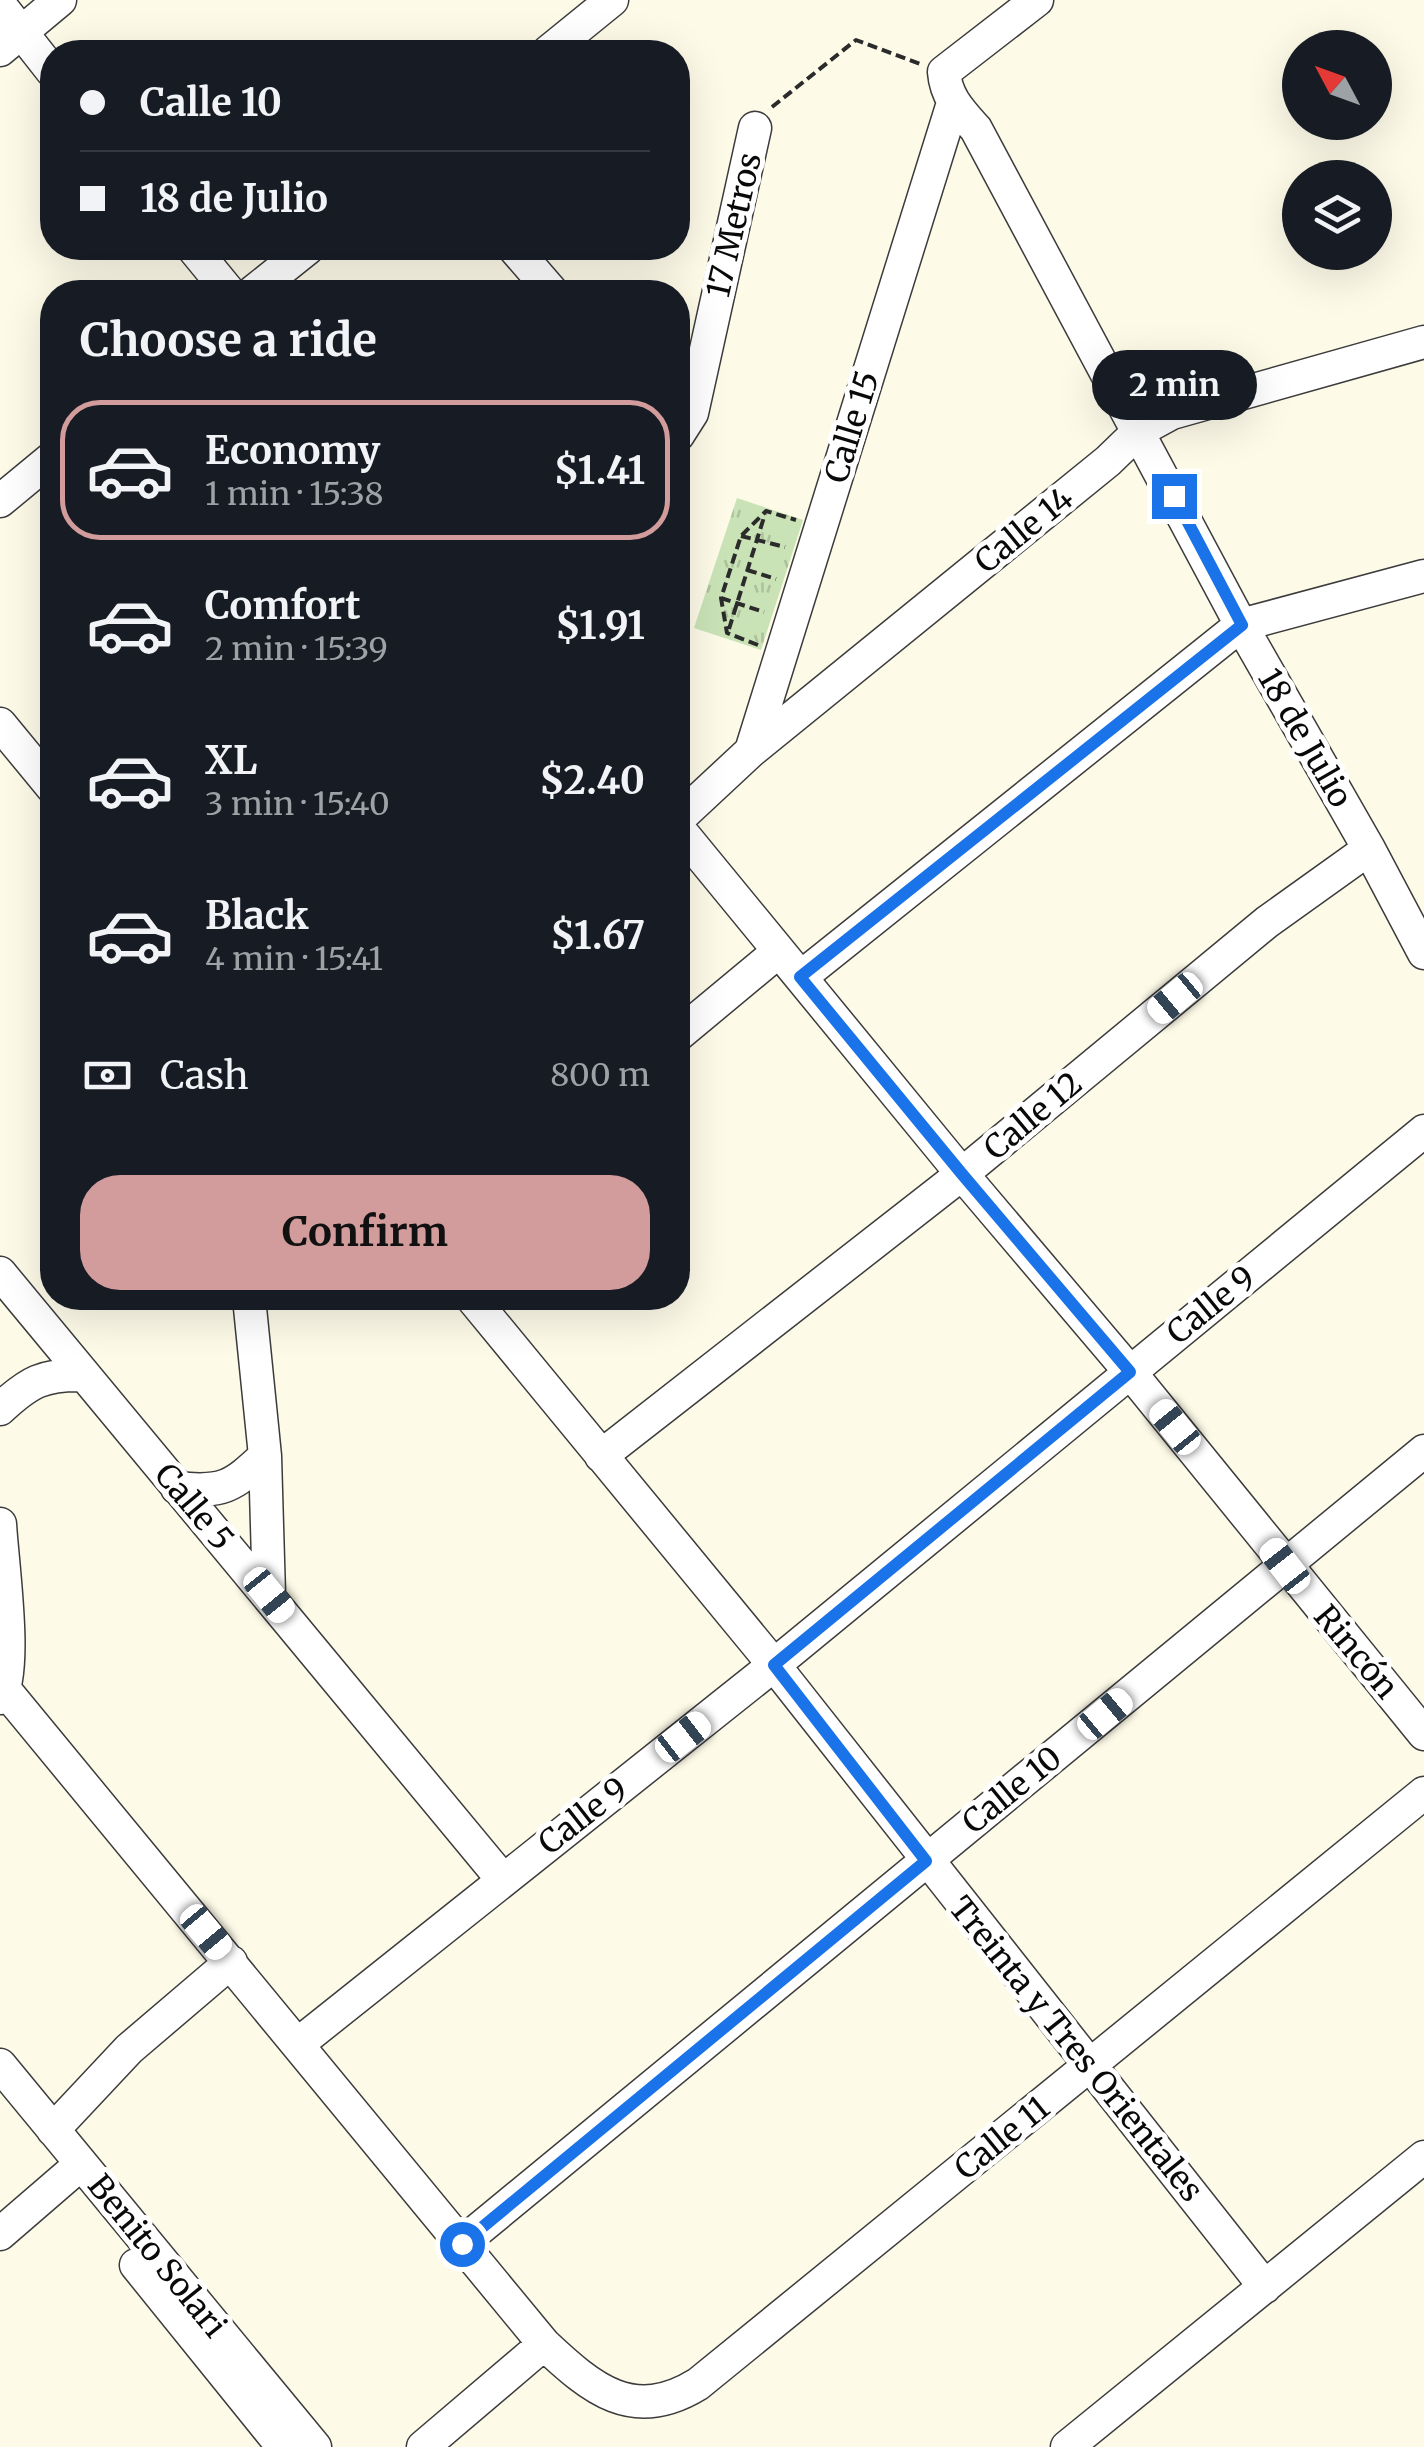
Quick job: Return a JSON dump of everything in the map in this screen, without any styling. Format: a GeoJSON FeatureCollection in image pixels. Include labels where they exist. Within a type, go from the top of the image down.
{"type":"FeatureCollection","features":[{"type":"Feature","properties":{"kind":"street"},"geometry":{"type":"LineString","coordinates":[[11,41],[60,0]]}},
{"type":"Feature","properties":{"kind":"street"},"geometry":{"type":"LineString","coordinates":[[563,40],[612,0]]}},
{"type":"Feature","properties":{"kind":"street"},"geometry":{"type":"LineString","coordinates":[[948,88],[1037,0]]}},
{"type":"Feature","properties":{"kind":"street"},"geometry":{"type":"LineString","coordinates":[[0,5],[11,41],[40,62]]}},
{"type":"Feature","properties":{"kind":"street","name":"18 de Julio"},"geometry":{"type":"LineString","coordinates":[[948,88],[976,129],[1242,625],[1424,953]]}},
{"type":"Feature","properties":{"kind":"street","name":"Calle 15"},"geometry":{"type":"LineString","coordinates":[[751,751],[948,88]]}},
{"type":"Feature","properties":{"kind":"street","name":"17 Metros"},"geometry":{"type":"LineString","coordinates":[[690,416],[755,128]]}},
{"type":"Feature","properties":{"kind":"street"},"geometry":{"type":"LineString","coordinates":[[203,260],[219,280]]}},
{"type":"Feature","properties":{"kind":"street"},"geometry":{"type":"LineString","coordinates":[[268,280],[293,260]]}},
{"type":"Feature","properties":{"kind":"street"},"geometry":{"type":"LineString","coordinates":[[524,260],[542,280]]}},
{"type":"Feature","properties":{"kind":"street","name":"Calle 14"},"geometry":{"type":"LineString","coordinates":[[690,808],[751,751],[1108,462],[1140,431],[1172,413],[1420,353]]}},
{"type":"Feature","properties":{"kind":"street"},"geometry":{"type":"LineString","coordinates":[[0,501],[40,468]]}},
{"type":"Feature","properties":{"kind":"street"},"geometry":{"type":"LineString","coordinates":[[800,977],[1242,625],[1424,576]]}},
{"type":"Feature","properties":{"kind":"street"},"geometry":{"type":"LineString","coordinates":[[0,724],[40,772]]}},
{"type":"Feature","properties":{"kind":"street","name":"Rincón"},"geometry":{"type":"LineString","coordinates":[[690,843],[1130,1372],[1424,1734]]}},
{"type":"Feature","properties":{"kind":"street","name":"Calle 12"},"geometry":{"type":"LineString","coordinates":[[601,1456],[962,1174],[1267,922],[1369,849]]}},
{"type":"Feature","properties":{"kind":"street"},"geometry":{"type":"LineString","coordinates":[[690,1025],[779,951]]}},
{"type":"Feature","properties":{"kind":"street","name":"Calle 9"},"geometry":{"type":"LineString","coordinates":[[298,2044],[774,1665],[1424,1131]]}},
{"type":"Feature","properties":{"kind":"street","name":"Calle 5"},"geometry":{"type":"LineString","coordinates":[[0,1273],[502,1880]]}},
{"type":"Feature","properties":{"kind":"street"},"geometry":{"type":"LineString","coordinates":[[251,1310],[265,1456],[269,1595]]}},
{"type":"Feature","properties":{"kind":"street","name":"Treinta y Tres Orientales"},"geometry":{"type":"LineString","coordinates":[[482,1310],[774,1665],[1265,2287]]}},
{"type":"Feature","properties":{"kind":"street"},"geometry":{"type":"LineString","coordinates":[[0,1409],[25,1386],[55,1374],[84,1375]]}},
{"type":"Feature","properties":{"kind":"street","name":"Calle 10"},"geometry":{"type":"LineString","coordinates":[[462,2244],[1424,1451]]}},
{"type":"Feature","properties":{"kind":"street"},"geometry":{"type":"LineString","coordinates":[[177,1488],[210,1492],[239,1480],[265,1456]]}},
{"type":"Feature","properties":{"kind":"street"},"geometry":{"type":"LineString","coordinates":[[0,1524],[8,1646],[2,1691],[544,2344],[423,2447]]}},
{"type":"Feature","properties":{"kind":"street","name":"Calle 11"},"geometry":{"type":"LineString","coordinates":[[544,2344],[579,2377],[609,2396],[644,2403],[674,2399],[698,2384],[1424,1793]]}},
{"type":"Feature","properties":{"kind":"street"},"geometry":{"type":"LineString","coordinates":[[54,2130],[129,2049],[230,1962]]}},
{"type":"Feature","properties":{"kind":"street","name":"Benito Solari"},"geometry":{"type":"LineString","coordinates":[[0,2065],[54,2130],[74,2171],[283,2447]]}},
{"type":"Feature","properties":{"kind":"street","name":"Benito Solari"},"geometry":{"type":"LineString","coordinates":[[0,2099],[74,2171],[314,2447]]}},
{"type":"Feature","properties":{"kind":"street"},"geometry":{"type":"LineString","coordinates":[[1067,2447],[1424,2156]]}},
{"type":"Feature","properties":{"kind":"street"},"geometry":{"type":"LineString","coordinates":[[0,2234],[74,2171]]}},
{"type":"Feature","properties":{"kind":"path"},"geometry":{"type":"LineString","coordinates":[[755,128],[766,112],[856,40],[948,88]]}},
{"type":"Feature","properties":{"kind":"path"},"geometry":{"type":"LineString","coordinates":[[766,511],[816,540]]}},
{"type":"Feature","properties":{"kind":"path"},"geometry":{"type":"LineString","coordinates":[[727,634],[722,598],[741,536],[766,511]]}},
{"type":"Feature","properties":{"kind":"path"},"geometry":{"type":"LineString","coordinates":[[727,634],[766,511]]}},
{"type":"Feature","properties":{"kind":"path"},"geometry":{"type":"LineString","coordinates":[[741,536],[757,540],[816,540]]}},
{"type":"Feature","properties":{"kind":"path"},"geometry":{"type":"LineString","coordinates":[[722,598],[737,603],[786,637]]}},
{"type":"Feature","properties":{"kind":"path"},"geometry":{"type":"LineString","coordinates":[[727,634],[786,637]]}},
{"type":"Feature","properties":{"kind":"green space"},"geometry":{"type":"Polygon","coordinates":[[[737,498],[803,520],[761,650],[694,628],[737,498]]]}},
{"type":"Feature","properties":{"kind":"route"},"geometry":{"type":"LineString","coordinates":[[462,2244],[926,1861],[774,1665],[1130,1372],[800,977],[1242,625],[1174,496]]}}]}
